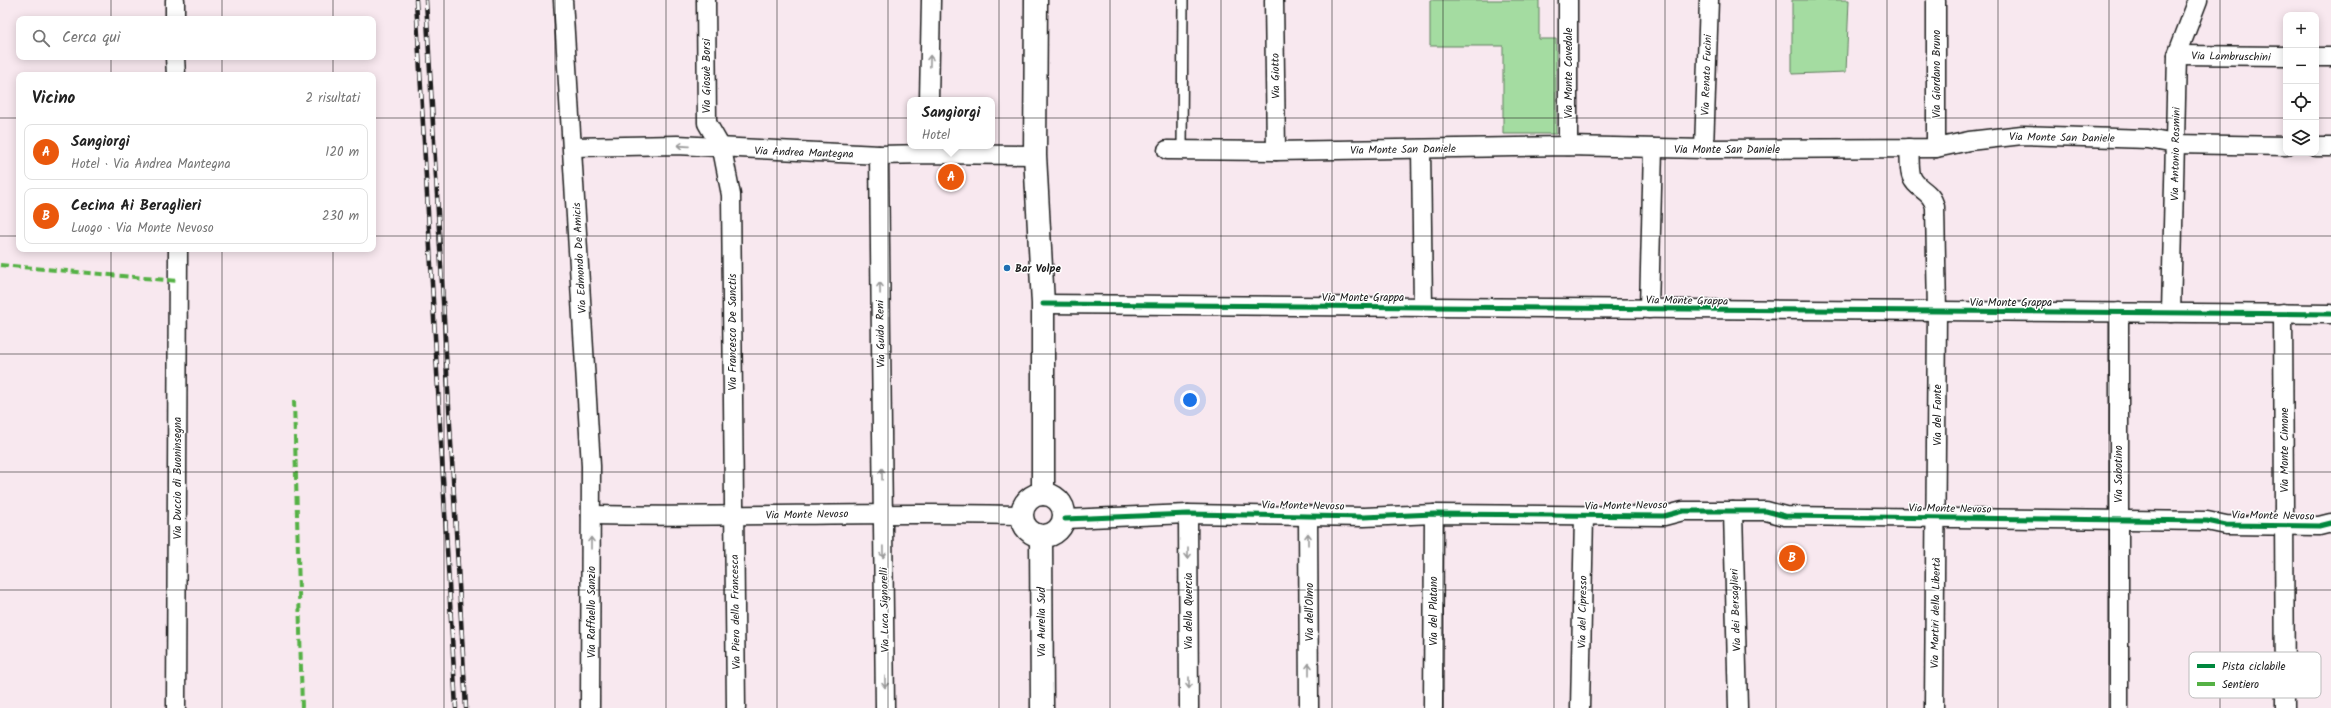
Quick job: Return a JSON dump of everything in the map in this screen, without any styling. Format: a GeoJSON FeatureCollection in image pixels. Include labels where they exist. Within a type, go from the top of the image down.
{"type":"FeatureCollection","features":[{"type":"Feature","properties":{"kind":"street"},"geometry":{"type":"LineString","coordinates":[[175,0],[175,16]]}},
{"type":"Feature","properties":{"kind":"street","name":"Via Edmondo De Amicis"},"geometry":{"type":"LineString","coordinates":[[563,0],[591,466],[591,515]]}},
{"type":"Feature","properties":{"kind":"street","name":"Via Giosuè Borsi"},"geometry":{"type":"LineString","coordinates":[[706,0],[707,123],[722,149]]}},
{"type":"Feature","properties":{"kind":"street"},"geometry":{"type":"LineString","coordinates":[[930,97],[931,0]]}},
{"type":"Feature","properties":{"kind":"street"},"geometry":{"type":"LineString","coordinates":[[1036,0],[1035,155],[1043,304],[1043,494]]}},
{"type":"Feature","properties":{"kind":"street","name":"Via Giotto"},"geometry":{"type":"LineString","coordinates":[[1274,0],[1276,151]]}},
{"type":"Feature","properties":{"kind":"street","name":"Via Monte Cavedale"},"geometry":{"type":"LineString","coordinates":[[1568,0],[1568,146]]}},
{"type":"Feature","properties":{"kind":"street","name":"Via Renato Fucini"},"geometry":{"type":"LineString","coordinates":[[1704,149],[1709,0]]}},
{"type":"Feature","properties":{"kind":"street","name":"Via Giordano Bruno"},"geometry":{"type":"LineString","coordinates":[[1936,0],[1936,148]]}},
{"type":"Feature","properties":{"kind":"street","name":"Via Antonio Rosmini"},"geometry":{"type":"LineString","coordinates":[[2172,313],[2177,55],[2198,0]]}},
{"type":"Feature","properties":{"kind":"street","name":"Via Lambruschini"},"geometry":{"type":"LineString","coordinates":[[2177,55],[2283,56]]}},
{"type":"Feature","properties":{"kind":"street"},"geometry":{"type":"LineString","coordinates":[[2319,57],[2331,57]]}},
{"type":"Feature","properties":{"kind":"street"},"geometry":{"type":"LineString","coordinates":[[175,60],[176,72]]}},
{"type":"Feature","properties":{"kind":"street","name":"Via Monte San Daniele"},"geometry":{"type":"LineString","coordinates":[[1174,150],[1276,151],[1568,146],[1704,149],[1936,148],[1969,141],[2022,135],[2148,139],[2175,144],[2283,146]]}},
{"type":"Feature","properties":{"kind":"street","name":"Via Andrea Mantegna"},"geometry":{"type":"LineString","coordinates":[[573,147],[677,145],[722,149],[878,155],[928,150],[1035,155]]}},
{"type":"Feature","properties":{"kind":"street"},"geometry":{"type":"LineString","coordinates":[[2319,147],[2331,147]]}},
{"type":"Feature","properties":{"kind":"street"},"geometry":{"type":"LineString","coordinates":[[1649,309],[1653,148]]}},
{"type":"Feature","properties":{"kind":"street","name":"Via del Fante"},"geometry":{"type":"LineString","coordinates":[[1909,148],[1911,175],[1918,185],[1933,197],[1935,208],[1938,312],[1936,518]]}},
{"type":"Feature","properties":{"kind":"street","name":"Via Francesco De Sanctis"},"geometry":{"type":"LineString","coordinates":[[722,149],[731,195],[734,516]]}},
{"type":"Feature","properties":{"kind":"street"},"geometry":{"type":"LineString","coordinates":[[1421,149],[1424,307]]}},
{"type":"Feature","properties":{"kind":"street","name":"Via Guido Reni"},"geometry":{"type":"LineString","coordinates":[[878,155],[882,513]]}},
{"type":"Feature","properties":{"kind":"street","name":"Via Duccio di Buoninsegna"},"geometry":{"type":"LineString","coordinates":[[176,708],[178,252]]}},
{"type":"Feature","properties":{"kind":"street","name":"Via Monte Grappa"},"geometry":{"type":"LineString","coordinates":[[1043,304],[2331,314]]}},
{"type":"Feature","properties":{"kind":"street","name":"Via Sabotino"},"geometry":{"type":"LineString","coordinates":[[2119,312],[2119,708]]}},
{"type":"Feature","properties":{"kind":"street","name":"Via Monte Cimone"},"geometry":{"type":"LineString","coordinates":[[2283,313],[2285,652]]}},
{"type":"Feature","properties":{"kind":"street"},"geometry":{"type":"LineString","coordinates":[[1043,494],[1052,496],[1059,501],[1062,506],[1064,518],[1058,531],[1050,536],[1041,536],[1030,531],[1024,524],[1022,515],[1027,502],[1035,496],[1043,494]]}},
{"type":"Feature","properties":{"kind":"street","name":"Via Monte Nevoso"},"geometry":{"type":"LineString","coordinates":[[591,515],[734,516],[882,513],[1022,515]]}},
{"type":"Feature","properties":{"kind":"street","name":"Via Luca Signorelli"},"geometry":{"type":"LineString","coordinates":[[882,513],[885,708]]}},
{"type":"Feature","properties":{"kind":"street","name":"Via Monte Nevoso"},"geometry":{"type":"LineString","coordinates":[[1064,518],[1188,514],[1364,517],[1434,514],[1664,516],[1683,523],[1733,517],[1766,524],[1784,516],[2207,521],[2226,525],[2284,520],[2319,514],[2331,519]]}},
{"type":"Feature","properties":{"kind":"street","name":"Via della Quercia"},"geometry":{"type":"LineString","coordinates":[[1188,514],[1189,708]]}},
{"type":"Feature","properties":{"kind":"street","name":"Via del Platano"},"geometry":{"type":"LineString","coordinates":[[1433,708],[1434,514]]}},
{"type":"Feature","properties":{"kind":"street","name":"Via Raffaello Sanzio"},"geometry":{"type":"LineString","coordinates":[[590,708],[591,515]]}},
{"type":"Feature","properties":{"kind":"street","name":"Via dell'Olmo"},"geometry":{"type":"LineString","coordinates":[[1308,515],[1309,708]]}},
{"type":"Feature","properties":{"kind":"street","name":"Via Piero della Francesca"},"geometry":{"type":"LineString","coordinates":[[734,516],[736,708]]}},
{"type":"Feature","properties":{"kind":"street","name":"Via del Cipresso"},"geometry":{"type":"LineString","coordinates":[[1580,708],[1584,516]]}},
{"type":"Feature","properties":{"kind":"street","name":"Via dei Bersaglieri"},"geometry":{"type":"LineString","coordinates":[[1733,517],[1738,708]]}},
{"type":"Feature","properties":{"kind":"street","name":"Via Martiri della Libertà"},"geometry":{"type":"LineString","coordinates":[[1934,708],[1936,518]]}},
{"type":"Feature","properties":{"kind":"street","name":"Via Monte Nevoso"},"geometry":{"type":"LineString","coordinates":[[2284,520],[2319,526],[2331,523]]}},
{"type":"Feature","properties":{"kind":"street","name":"Via Aurelia Sud"},"geometry":{"type":"LineString","coordinates":[[1041,536],[1042,708]]}},
{"type":"Feature","properties":{"kind":"street","name":"Via Monte Cimone"},"geometry":{"type":"LineString","coordinates":[[2285,698],[2285,708]]}},
{"type":"Feature","properties":{"kind":"lane"},"geometry":{"type":"LineString","coordinates":[[1174,150],[1183,0]]}},
{"type":"Feature","properties":{"kind":"green space"},"geometry":{"type":"Polygon","coordinates":[[[1430,0],[1539,0],[1539,39],[1556,39],[1556,134],[1503,134],[1503,46],[1430,46],[1430,0]]]}},
{"type":"Feature","properties":{"kind":"green space"},"geometry":{"type":"Polygon","coordinates":[[[1792,0],[1849,0],[1846,72],[1792,74],[1792,0]]]}},
{"type":"Feature","properties":{"kind":"railway"},"geometry":{"type":"LineString","coordinates":[[416,0],[456,708]]}},
{"type":"Feature","properties":{"kind":"railway"},"geometry":{"type":"LineString","coordinates":[[426,0],[466,708]]}},
{"type":"Feature","properties":{"kind":"marked path"},"geometry":{"type":"LineString","coordinates":[[0,265],[178,281]]}},
{"type":"Feature","properties":{"kind":"marked path"},"geometry":{"type":"LineString","coordinates":[[294,400],[302,708]]}},
{"type":"Feature","properties":{"kind":"cycle path"},"geometry":{"type":"LineString","coordinates":[[1043,304],[2331,314]]}},
{"type":"Feature","properties":{"kind":"cycle path"},"geometry":{"type":"LineString","coordinates":[[1065,519],[1188,514],[1364,517],[1434,514],[1664,516],[1683,511],[1766,511],[1785,516],[2207,521],[2226,525],[2319,526],[2331,523]]}},
{"type":"Feature","properties":{"kind":"place","name":"Sangiorgi"},"geometry":{"type":"Point","coordinates":[951,177]}},
{"type":"Feature","properties":{"kind":"place","name":"Bar Volpe"},"geometry":{"type":"Point","coordinates":[1007,268]}},
{"type":"Feature","properties":{"kind":"place","name":"Cecina Ai Beraglieri"},"geometry":{"type":"Point","coordinates":[1792,558]}}]}
